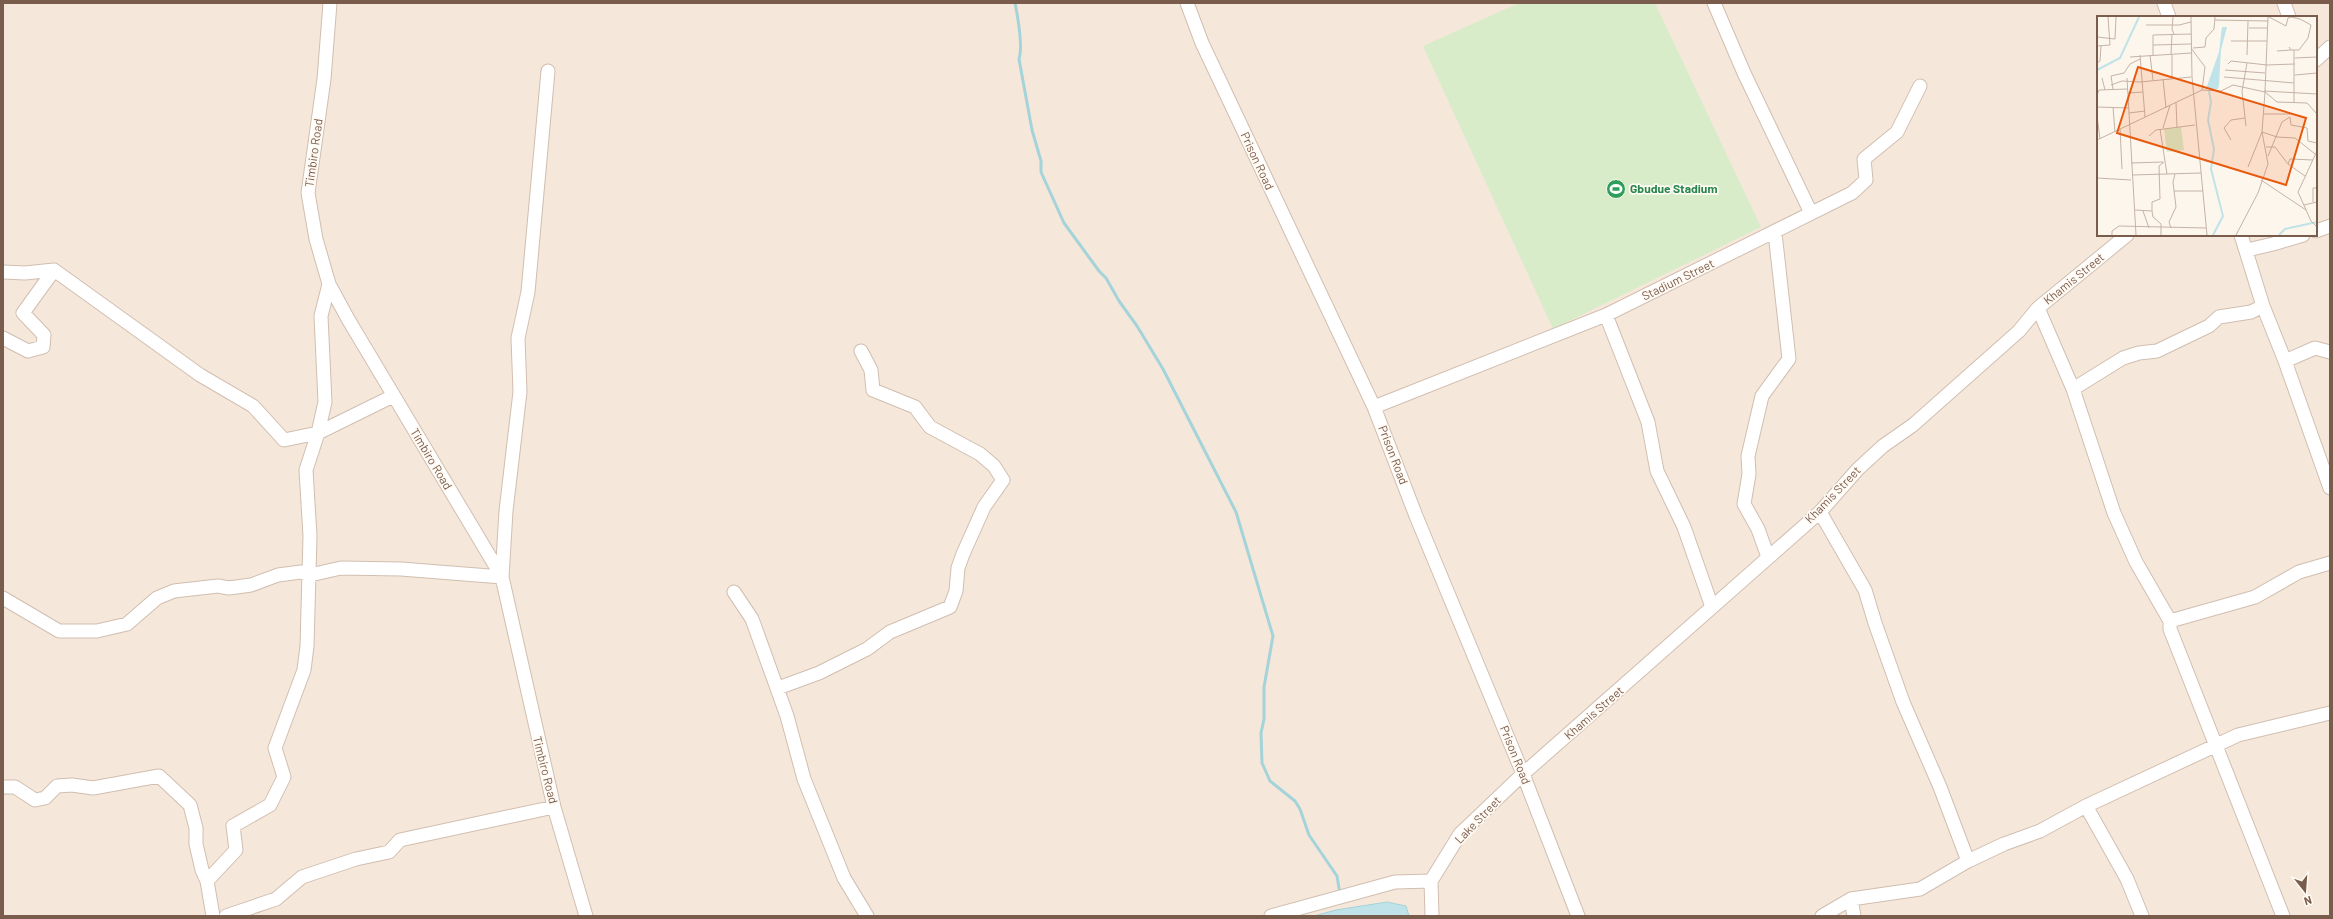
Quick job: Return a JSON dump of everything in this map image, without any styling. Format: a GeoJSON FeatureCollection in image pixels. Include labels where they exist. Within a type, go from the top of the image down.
{"type":"FeatureCollection","features":[{"type":"Feature","properties":{"kind":"street","name":"Timbiro Road"},"geometry":{"type":"LineString","coordinates":[[330,3],[324,79],[308,193],[316,240],[329,284],[393,396],[502,577],[554,807],[586,916]]}},
{"type":"Feature","properties":{"kind":"street","name":"Prison Road"},"geometry":{"type":"LineString","coordinates":[[1187,3],[1202,44],[1374,407],[1416,516],[1523,774],[1578,916]]}},
{"type":"Feature","properties":{"kind":"street"},"geometry":{"type":"LineString","coordinates":[[1714,3],[1744,73],[1811,213]]}},
{"type":"Feature","properties":{"kind":"street"},"geometry":{"type":"LineString","coordinates":[[2164,3],[2169,16]]}},
{"type":"Feature","properties":{"kind":"street"},"geometry":{"type":"LineString","coordinates":[[2284,3],[2289,16]]}},
{"type":"Feature","properties":{"kind":"street"},"geometry":{"type":"LineString","coordinates":[[2317,59],[2330,47]]}},
{"type":"Feature","properties":{"kind":"street"},"geometry":{"type":"LineString","coordinates":[[3,598],[59,631],[97,631],[127,624],[157,598],[174,591],[218,586],[229,588],[250,585],[278,575],[301,572],[310,575],[341,568],[401,569],[502,577],[506,511],[520,392],[518,338],[528,292],[548,71]]}},
{"type":"Feature","properties":{"kind":"street","name":"Stadium Street"},"geometry":{"type":"LineString","coordinates":[[1374,407],[1606,315],[1775,233],[1860,188],[1866,180],[1864,159],[1897,132],[1920,86]]}},
{"type":"Feature","properties":{"kind":"street"},"geometry":{"type":"LineString","coordinates":[[2317,231],[2330,226]]}},
{"type":"Feature","properties":{"kind":"street"},"geometry":{"type":"LineString","coordinates":[[1768,557],[1758,529],[1744,504],[1750,474],[1748,456],[1762,396],[1790,359],[1775,233]]}},
{"type":"Feature","properties":{"kind":"street","name":"Khamis Street"},"geometry":{"type":"LineString","coordinates":[[1523,774],[1639,674],[1712,607],[1820,512],[1858,469],[1883,446],[1913,425],[1978,369],[2019,331],[2038,308],[2126,236]]}},
{"type":"Feature","properties":{"kind":"street"},"geometry":{"type":"LineString","coordinates":[[2241,236],[2247,250],[2262,306],[2285,361],[2330,488]]}},
{"type":"Feature","properties":{"kind":"street"},"geometry":{"type":"LineString","coordinates":[[2247,250],[2299,236]]}},
{"type":"Feature","properties":{"kind":"street"},"geometry":{"type":"LineString","coordinates":[[3,338],[28,350],[43,347],[44,335],[23,313],[54,270]]}},
{"type":"Feature","properties":{"kind":"street"},"geometry":{"type":"LineString","coordinates":[[3,272],[25,274],[54,270],[200,375],[253,406],[284,440],[318,433],[393,396]]}},
{"type":"Feature","properties":{"kind":"street"},"geometry":{"type":"LineString","coordinates":[[207,881],[236,850],[233,826],[270,806],[284,777],[275,748],[304,670],[310,575],[306,470],[318,433],[325,402],[321,316],[329,284]]}},
{"type":"Feature","properties":{"kind":"street"},"geometry":{"type":"LineString","coordinates":[[2073,389],[2123,358],[2139,353],[2157,351],[2209,326],[2219,317],[2251,312],[2262,306]]}},
{"type":"Feature","properties":{"kind":"street"},"geometry":{"type":"LineString","coordinates":[[2038,308],[2073,389],[2114,513],[2136,562],[2170,621],[2170,629],[2217,745],[2283,916]]}},
{"type":"Feature","properties":{"kind":"street"},"geometry":{"type":"LineString","coordinates":[[1606,315],[1648,422],[1657,471],[1684,526],[1712,607]]}},
{"type":"Feature","properties":{"kind":"street"},"geometry":{"type":"LineString","coordinates":[[2285,361],[2315,348],[2330,352]]}},
{"type":"Feature","properties":{"kind":"street"},"geometry":{"type":"LineString","coordinates":[[778,688],[819,673],[867,649],[890,632],[950,607],[956,591],[958,568],[963,554],[984,507],[1004,480],[994,466],[980,454],[930,427],[915,406],[874,390],[871,370],[861,351]]}},
{"type":"Feature","properties":{"kind":"street"},"geometry":{"type":"LineString","coordinates":[[1820,512],[1865,590],[1874,623],[1903,702],[1940,787],[1968,861]]}},
{"type":"Feature","properties":{"kind":"street"},"geometry":{"type":"LineString","coordinates":[[2170,621],[2256,596],[2299,572],[2330,563]]}},
{"type":"Feature","properties":{"kind":"street"},"geometry":{"type":"LineString","coordinates":[[734,592],[752,619],[778,688],[804,779],[844,878],[867,916]]}},
{"type":"Feature","properties":{"kind":"street"},"geometry":{"type":"LineString","coordinates":[[1822,916],[1851,899],[1920,889],[1968,861],[2004,844],[2040,831],[2086,806],[2238,735],[2330,713]]}},
{"type":"Feature","properties":{"kind":"street","name":"Lake Street"},"geometry":{"type":"LineString","coordinates":[[1431,881],[1460,834],[1523,774]]}},
{"type":"Feature","properties":{"kind":"street"},"geometry":{"type":"LineString","coordinates":[[3,787],[15,787],[35,800],[45,798],[57,786],[72,785],[93,788],[158,776],[190,805],[196,828],[197,850],[202,870],[207,881],[213,916]]}},
{"type":"Feature","properties":{"kind":"street"},"geometry":{"type":"LineString","coordinates":[[2086,806],[2127,880],[2142,916]]}},
{"type":"Feature","properties":{"kind":"street"},"geometry":{"type":"LineString","coordinates":[[226,916],[276,899],[302,878],[356,858],[389,852],[400,840],[554,807]]}},
{"type":"Feature","properties":{"kind":"street"},"geometry":{"type":"LineString","coordinates":[[1271,916],[1395,882],[1431,881],[1432,916]]}},
{"type":"Feature","properties":{"kind":"street"},"geometry":{"type":"LineString","coordinates":[[1851,899],[1854,916]]}},
{"type":"Feature","properties":{"kind":"shaded area"},"geometry":{"type":"Polygon","coordinates":[[[3,3],[2330,3],[2330,916],[3,916],[3,3]]]}},
{"type":"Feature","properties":{"kind":"green space","name":"Gbudue Stadium"},"geometry":{"type":"Polygon","coordinates":[[[1519,3],[1655,3],[1761,227],[1553,329],[1423,46],[1519,3]]]}},
{"type":"Feature","properties":{"kind":"water"},"geometry":{"type":"Polygon","coordinates":[[[1387,902],[1406,906],[1409,916],[1314,916],[1336,910],[1387,902]]]}},
{"type":"Feature","properties":{"kind":"waterway"},"geometry":{"type":"LineString","coordinates":[[1015,3],[1019,24],[1019,59],[1032,130],[1041,161],[1041,172],[1064,223],[1099,271],[1106,278],[1163,369],[1236,512],[1273,636],[1264,687],[1264,719],[1261,733],[1262,763],[1270,781],[1295,801],[1300,809],[1309,835],[1337,876],[1340,894]]}},
{"type":"Feature","properties":{"kind":"place","name":"Gbudue Stadium"},"geometry":{"type":"Point","coordinates":[1616,189]}}]}
